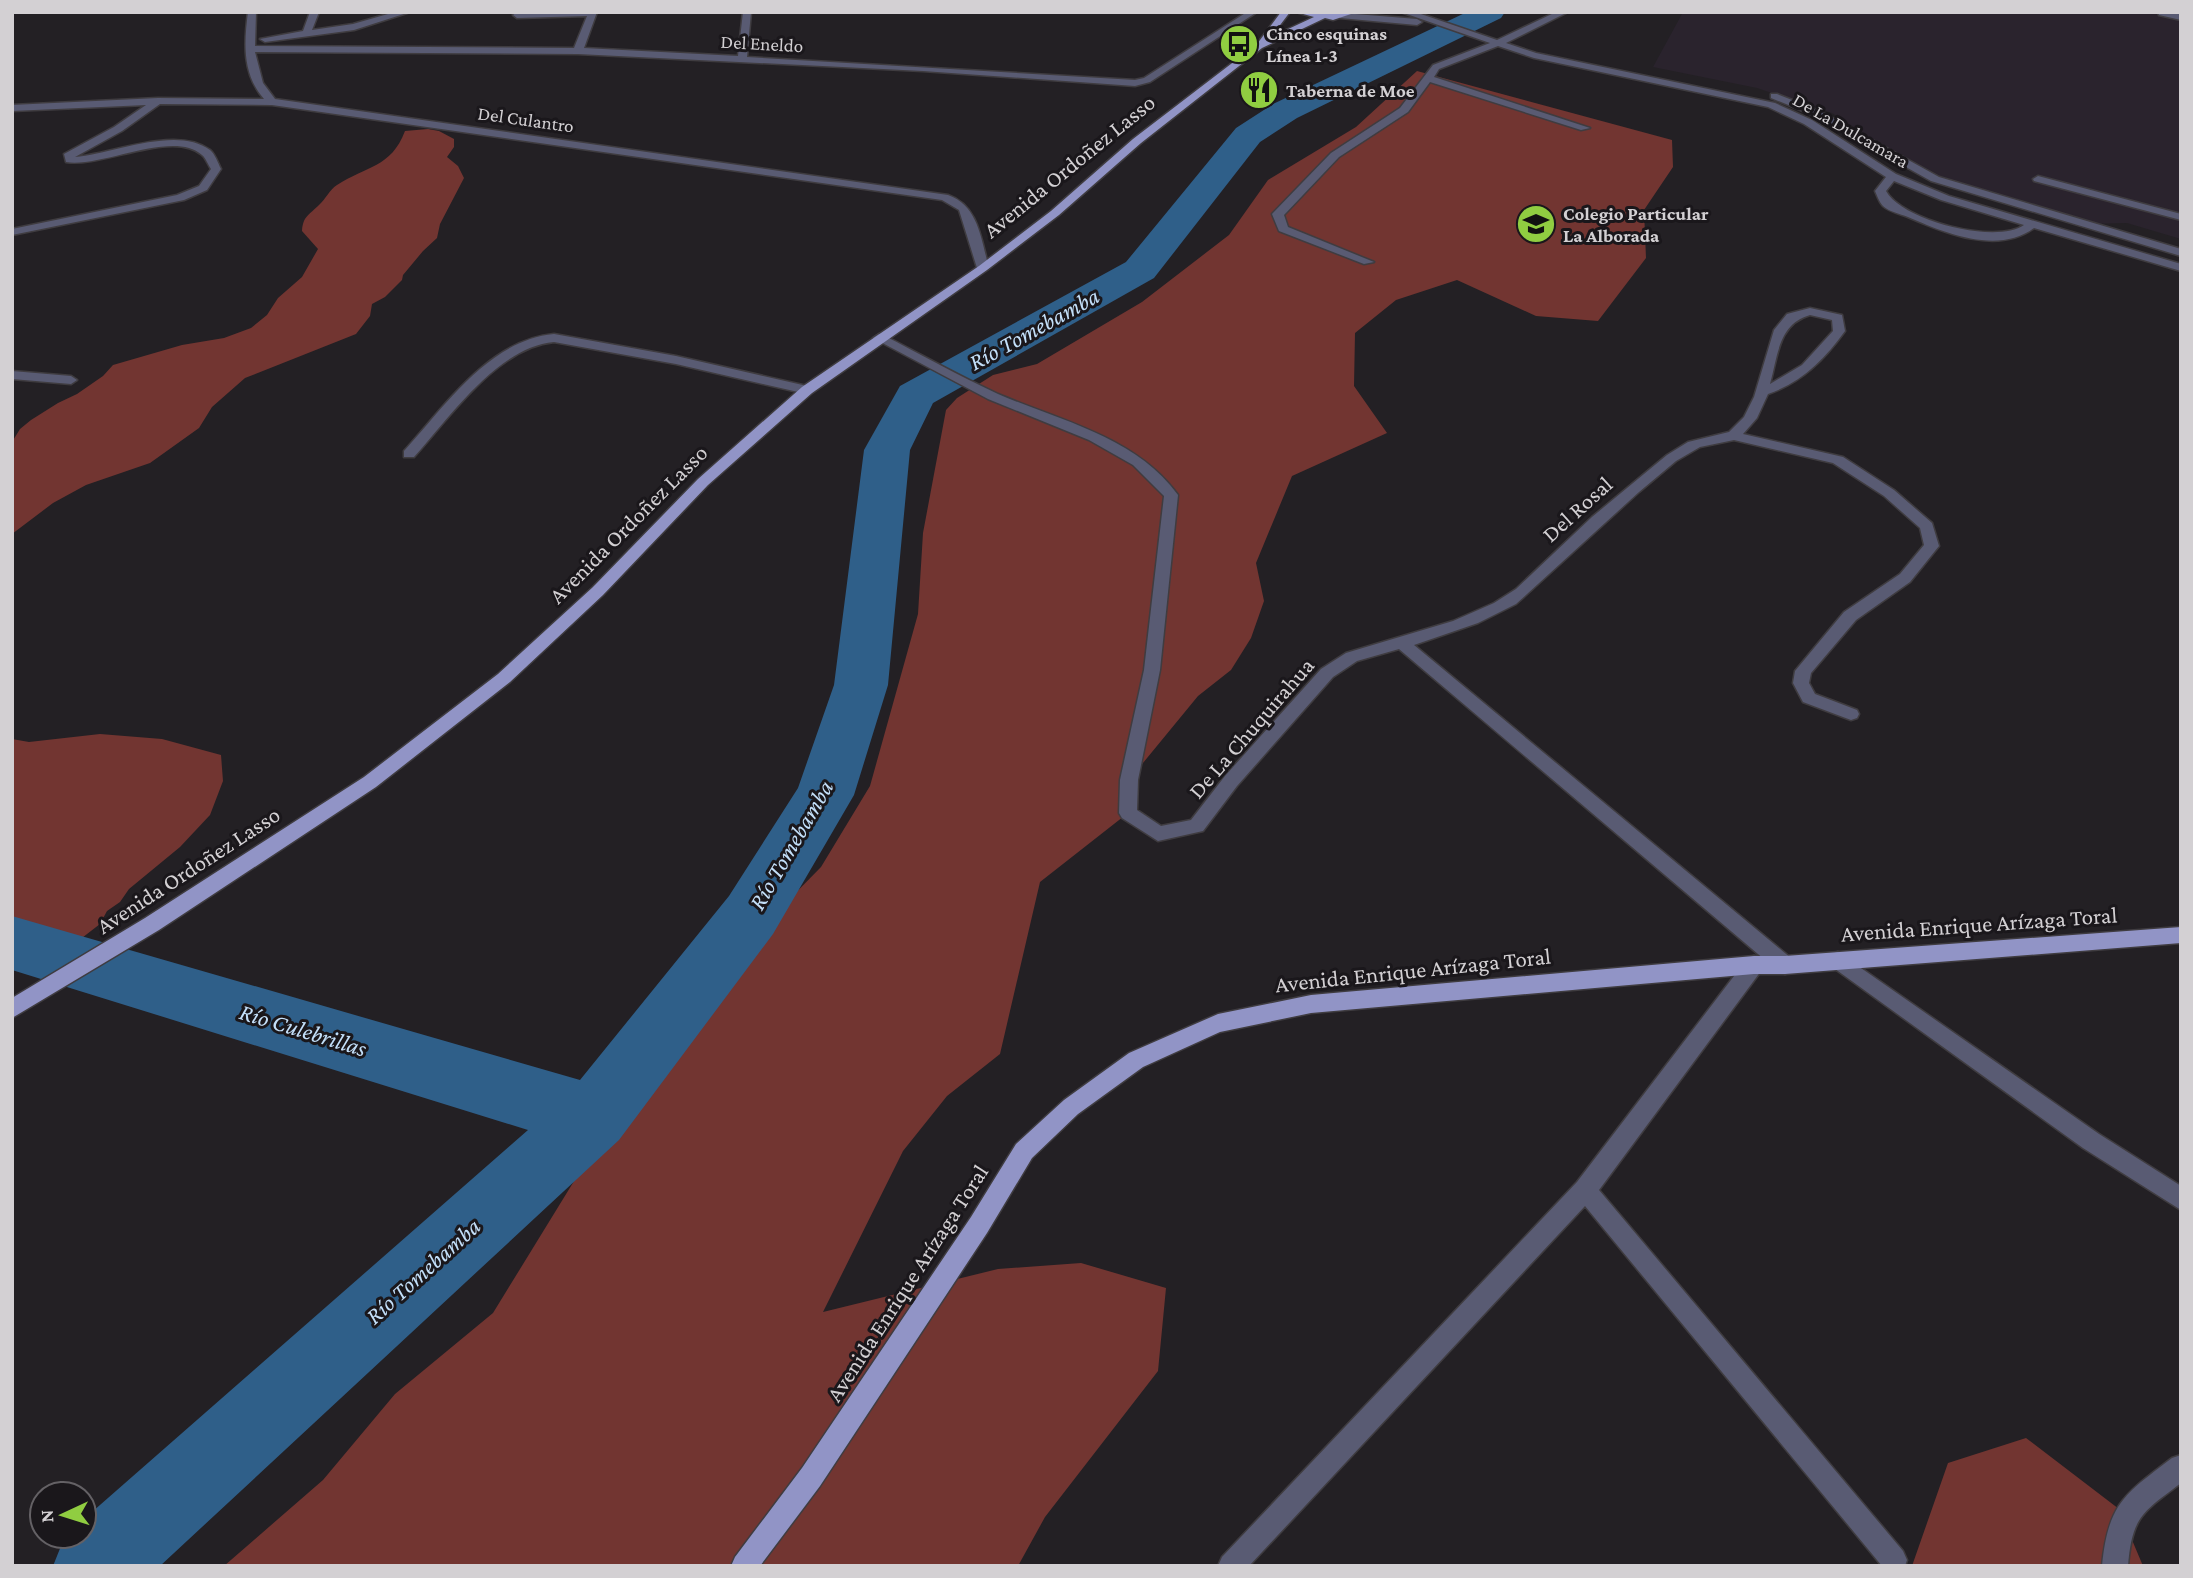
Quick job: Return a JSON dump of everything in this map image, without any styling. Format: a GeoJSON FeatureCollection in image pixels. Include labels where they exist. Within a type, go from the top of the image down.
{"type":"FeatureCollection","features":[{"type":"Feature","properties":{"kind":"main road","name":"Avenida Ordoñez Lasso"},"geometry":{"type":"LineString","coordinates":[[1259,46],[1286,12]]}},
{"type":"Feature","properties":{"kind":"main road"},"geometry":{"type":"LineString","coordinates":[[1300,12],[1321,17],[1348,14]]}},
{"type":"Feature","properties":{"kind":"main road","name":"Avenida Ordoñez Lasso"},"geometry":{"type":"LineString","coordinates":[[12,1009],[152,924],[370,782],[504,678],[598,591],[703,482],[807,390],[983,268],[1055,213],[1137,141],[1259,46],[1321,17]]}},
{"type":"Feature","properties":{"kind":"main road","name":"Avenida Enrique Arízaga Toral"},"geometry":{"type":"LineString","coordinates":[[744,1566],[819,1466],[1024,1152],[1071,1107],[1136,1060],[1218,1023],[1311,1004],[1754,965],[1785,965],[2181,935]]}},
{"type":"Feature","properties":{"kind":"street"},"geometry":{"type":"LineString","coordinates":[[252,12],[248,45],[260,91],[272,102]]}},
{"type":"Feature","properties":{"kind":"street"},"geometry":{"type":"LineString","coordinates":[[306,34],[315,12]]}},
{"type":"Feature","properties":{"kind":"street"},"geometry":{"type":"LineString","coordinates":[[248,45],[354,27],[406,12]]}},
{"type":"Feature","properties":{"kind":"street"},"geometry":{"type":"LineString","coordinates":[[742,60],[747,12]]}},
{"type":"Feature","properties":{"kind":"street","name":"Del Eneldo"},"geometry":{"type":"LineString","coordinates":[[248,45],[578,51],[923,68],[1135,83],[1147,80],[1254,12]]}},
{"type":"Feature","properties":{"kind":"street","name":"De La Dulcamara"},"geometry":{"type":"LineString","coordinates":[[1405,12],[1546,58],[1771,105],[1808,122],[1892,176],[1945,198],[2181,268]]}},
{"type":"Feature","properties":{"kind":"street"},"geometry":{"type":"LineString","coordinates":[[1434,23],[1451,12]]}},
{"type":"Feature","properties":{"kind":"street"},"geometry":{"type":"LineString","coordinates":[[1368,261],[1283,229],[1278,214],[1335,155],[1404,110],[1427,78],[1442,63],[1564,12]]}},
{"type":"Feature","properties":{"kind":"street"},"geometry":{"type":"LineString","coordinates":[[517,15],[593,13],[578,51]]}},
{"type":"Feature","properties":{"kind":"street"},"geometry":{"type":"LineString","coordinates":[[2162,13],[2181,17]]}},
{"type":"Feature","properties":{"kind":"street","name":"De La Dulcamara"},"geometry":{"type":"LineString","coordinates":[[1348,14],[1434,23]]}},
{"type":"Feature","properties":{"kind":"street","name":"De La Dulcamara"},"geometry":{"type":"LineString","coordinates":[[1495,41],[1523,44],[1783,99],[1814,111],[1907,168],[1935,179],[2181,253]]}},
{"type":"Feature","properties":{"kind":"street"},"geometry":{"type":"LineString","coordinates":[[1427,78],[1584,128]]}},
{"type":"Feature","properties":{"kind":"street"},"geometry":{"type":"LineString","coordinates":[[12,232],[180,198],[203,188],[216,169],[214,158],[203,149],[172,143],[126,150],[90,160],[70,160],[68,156],[76,149],[118,129],[158,101]]}},
{"type":"Feature","properties":{"kind":"street","name":"Del Culantro"},"geometry":{"type":"LineString","coordinates":[[12,108],[158,101],[272,102],[956,199],[967,209],[983,268]]}},
{"type":"Feature","properties":{"kind":"street"},"geometry":{"type":"LineString","coordinates":[[1892,176],[1880,191],[1887,204],[1968,234],[2003,238],[2024,233],[2032,224]]}},
{"type":"Feature","properties":{"kind":"street"},"geometry":{"type":"LineString","coordinates":[[2038,180],[2181,217]]}},
{"type":"Feature","properties":{"kind":"street"},"geometry":{"type":"LineString","coordinates":[[2112,233],[2133,228],[2181,242]]}},
{"type":"Feature","properties":{"kind":"street"},"geometry":{"type":"LineString","coordinates":[[1763,391],[1788,383],[1802,372],[1839,331],[1838,318],[1818,310],[1801,310],[1790,315],[1782,325],[1764,377],[1758,409],[1733,436],[1838,460],[1889,493],[1927,526],[1932,546],[1905,578],[1850,616],[1803,671],[1801,683],[1809,698],[1851,714]]}},
{"type":"Feature","properties":{"kind":"street"},"geometry":{"type":"LineString","coordinates":[[409,454],[500,360],[520,345],[536,340],[554,338],[676,360],[807,390]]}},
{"type":"Feature","properties":{"kind":"street","name":"De La Chuquirahua"},"geometry":{"type":"LineString","coordinates":[[879,338],[993,396],[1094,437],[1138,462],[1171,495],[1152,670],[1129,791],[1128,813],[1158,834],[1197,826],[1231,781],[1328,673],[1352,657],[1402,643]]}},
{"type":"Feature","properties":{"kind":"street"},"geometry":{"type":"LineString","coordinates":[[12,375],[71,380]]}},
{"type":"Feature","properties":{"kind":"street","name":"Del Rosal"},"geometry":{"type":"LineString","coordinates":[[1402,643],[1511,601],[1610,508],[1690,445],[1733,436]]}},
{"type":"Feature","properties":{"kind":"street"},"geometry":{"type":"LineString","coordinates":[[1402,643],[1785,965]]}},
{"type":"Feature","properties":{"kind":"street"},"geometry":{"type":"LineString","coordinates":[[1838,960],[2091,1141],[2181,1200]]}},
{"type":"Feature","properties":{"kind":"street"},"geometry":{"type":"LineString","coordinates":[[1231,1566],[1585,1190],[1754,965]]}},
{"type":"Feature","properties":{"kind":"street"},"geometry":{"type":"LineString","coordinates":[[1585,1190],[1894,1560]]}},
{"type":"Feature","properties":{"kind":"street"},"geometry":{"type":"LineString","coordinates":[[2115,1566],[2118,1532],[2136,1502],[2181,1467]]}},
{"type":"Feature","properties":{"kind":"shaded area"},"geometry":{"type":"Polygon","coordinates":[[[1683,12],[2181,12],[2181,239],[2127,223],[2090,224],[1958,183],[1917,168],[1832,113],[1757,88],[1653,67],[1683,12]]]}},
{"type":"Feature","properties":{"kind":"shaded area"},"geometry":{"type":"Polygon","coordinates":[[[1417,71],[1672,140],[1673,167],[1644,210],[1646,258],[1598,321],[1536,316],[1457,280],[1396,300],[1355,333],[1354,386],[1387,433],[1292,476],[1256,563],[1264,601],[1251,638],[1231,670],[1198,696],[1129,780],[1128,813],[1040,882],[1000,1054],[947,1096],[903,1151],[823,1312],[998,1269],[1081,1263],[1166,1288],[1158,1371],[1045,1517],[1018,1566],[224,1566],[323,1480],[395,1394],[493,1313],[646,1064],[770,919],[821,867],[870,786],[918,614],[923,533],[946,410],[957,398],[993,375],[1037,364],[1142,302],[1229,235],[1268,180],[1356,127],[1417,71]]]}},
{"type":"Feature","properties":{"kind":"shaded area"},"geometry":{"type":"Polygon","coordinates":[[[428,129],[454,139],[454,147],[447,157],[458,166],[464,178],[440,224],[437,238],[403,275],[402,280],[385,297],[372,304],[370,316],[356,334],[245,378],[212,407],[199,428],[150,463],[86,485],[53,503],[12,534],[12,442],[20,429],[58,403],[77,394],[103,376],[113,365],[182,345],[224,338],[251,328],[267,315],[278,298],[302,277],[318,249],[302,231],[307,216],[337,185],[385,159],[393,152],[405,131],[428,129]]]}},
{"type":"Feature","properties":{"kind":"shaded area"},"geometry":{"type":"Polygon","coordinates":[[[100,734],[162,739],[221,755],[223,781],[210,815],[180,847],[129,889],[120,902],[107,911],[100,924],[78,941],[64,944],[68,940],[12,959],[12,739],[29,742],[100,734]]]}},
{"type":"Feature","properties":{"kind":"shaded area"},"geometry":{"type":"Polygon","coordinates":[[[2026,1438],[2119,1509],[2143,1566],[1912,1566],[1948,1463],[2026,1438]]]}},
{"type":"Feature","properties":{"kind":"waterway","name":"Río Tomebamba"},"geometry":{"type":"LineString","coordinates":[[594,1117],[751,915],[825,795],[861,685],[887,450],[915,395],[1140,270],[1248,135],[1285,111],[1491,12]]}},
{"type":"Feature","properties":{"kind":"waterway","name":"Río Culebrillas"},"geometry":{"type":"LineString","coordinates":[[12,943],[594,1117]]}},
{"type":"Feature","properties":{"kind":"waterway","name":"Río Tomebamba"},"geometry":{"type":"LineString","coordinates":[[96,1566],[594,1117]]}},
{"type":"Feature","properties":{"kind":"place","name":"Cinco esquinas Línea 1-3"},"geometry":{"type":"Point","coordinates":[1239,44]}},
{"type":"Feature","properties":{"kind":"place","name":"Taberna de Moe"},"geometry":{"type":"Point","coordinates":[1259,90]}},
{"type":"Feature","properties":{"kind":"place","name":"Colegio Particular La Alborada"},"geometry":{"type":"Point","coordinates":[1536,224]}}]}
